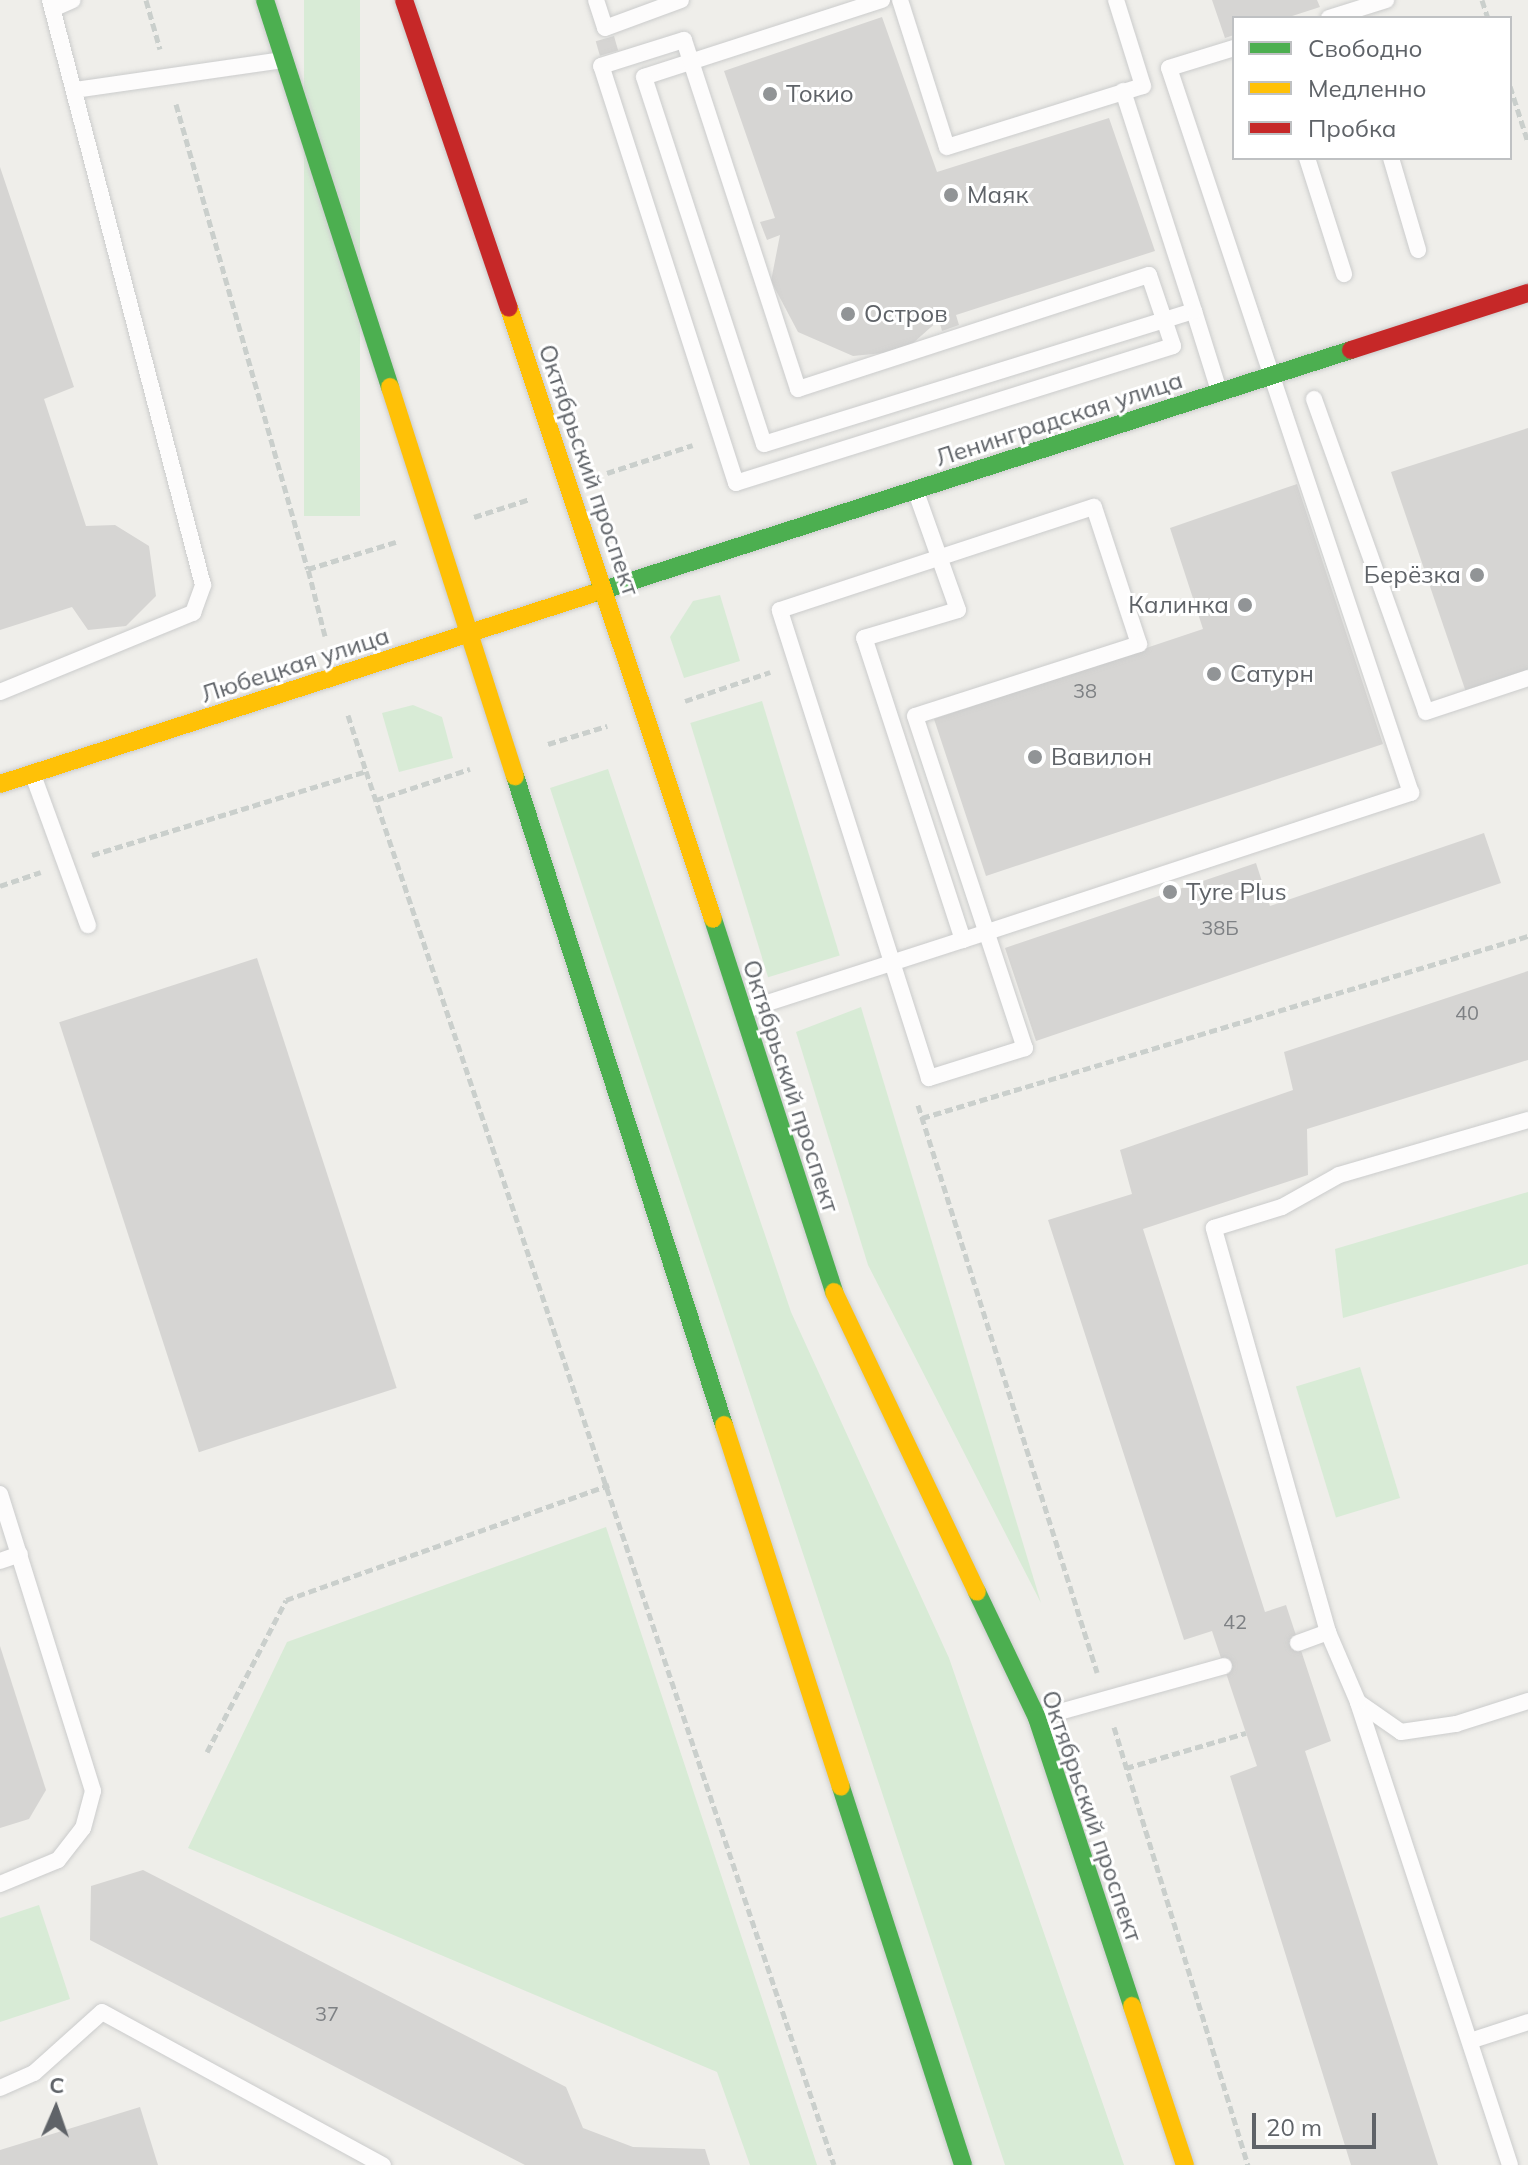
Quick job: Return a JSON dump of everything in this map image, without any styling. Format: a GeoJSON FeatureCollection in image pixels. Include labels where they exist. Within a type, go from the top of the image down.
{"type":"FeatureCollection","features":[{"type":"Feature","properties":{"kind":"main road"},"geometry":{"type":"LineString","coordinates":[[265,0],[466,636],[963,2165]]}},
{"type":"Feature","properties":{"kind":"main road","name":"Октябрьский проспект"},"geometry":{"type":"LineString","coordinates":[[404,0],[647,713],[741,1012],[834,1292],[1037,1718],[1185,2165]]}},
{"type":"Feature","properties":{"kind":"main road","name":"Ленинградская улица"},"geometry":{"type":"LineString","coordinates":[[605,591],[1528,293]]}},
{"type":"Feature","properties":{"kind":"main road","name":"Любецкая улица"},"geometry":{"type":"LineString","coordinates":[[0,784],[605,591]]}},
{"type":"Feature","properties":{"kind":"lane"},"geometry":{"type":"LineString","coordinates":[[0,692],[193,613],[203,585],[53,4],[73,0]]}},
{"type":"Feature","properties":{"kind":"lane"},"geometry":{"type":"LineString","coordinates":[[596,0],[605,28],[681,0]]}},
{"type":"Feature","properties":{"kind":"lane"},"geometry":{"type":"LineString","coordinates":[[882,0],[644,77],[764,444],[1194,311]]}},
{"type":"Feature","properties":{"kind":"lane"},"geometry":{"type":"LineString","coordinates":[[900,0],[947,147],[1143,86],[1116,0]]}},
{"type":"Feature","properties":{"kind":"lane"},"geometry":{"type":"LineString","coordinates":[[1348,15],[1386,0]]}},
{"type":"Feature","properties":{"kind":"lane"},"geometry":{"type":"LineString","coordinates":[[684,40],[798,389],[1149,275],[1164,319],[1173,346],[736,483],[601,66],[684,40]]}},
{"type":"Feature","properties":{"kind":"lane"},"geometry":{"type":"LineString","coordinates":[[741,1012],[1411,793],[1268,376],[1169,68],[1232,49]]}},
{"type":"Feature","properties":{"kind":"lane"},"geometry":{"type":"LineString","coordinates":[[75,90],[285,59]]}},
{"type":"Feature","properties":{"kind":"lane"},"geometry":{"type":"LineString","coordinates":[[1123,91],[1219,393]]}},
{"type":"Feature","properties":{"kind":"lane"},"geometry":{"type":"LineString","coordinates":[[1308,160],[1344,274]]}},
{"type":"Feature","properties":{"kind":"lane"},"geometry":{"type":"LineString","coordinates":[[1392,160],[1418,250]]}},
{"type":"Feature","properties":{"kind":"lane"},"geometry":{"type":"LineString","coordinates":[[1314,399],[1426,712],[1528,678]]}},
{"type":"Feature","properties":{"kind":"lane"},"geometry":{"type":"LineString","coordinates":[[916,491],[958,610],[864,638],[963,940]]}},
{"type":"Feature","properties":{"kind":"lane"},"geometry":{"type":"LineString","coordinates":[[1094,507],[1139,644],[915,716],[1025,1048],[929,1078],[780,610],[938,558],[1094,507]]}},
{"type":"Feature","properties":{"kind":"lane"},"geometry":{"type":"LineString","coordinates":[[33,773],[88,925]]}},
{"type":"Feature","properties":{"kind":"lane"},"geometry":{"type":"LineString","coordinates":[[1510,2165],[1358,1702],[1328,1632],[1214,1228],[1282,1207],[1339,1175],[1528,1120]]}},
{"type":"Feature","properties":{"kind":"lane"},"geometry":{"type":"LineString","coordinates":[[0,1494],[93,1791],[83,1828],[58,1860],[0,1884]]}},
{"type":"Feature","properties":{"kind":"lane"},"geometry":{"type":"LineString","coordinates":[[0,1561],[20,1554]]}},
{"type":"Feature","properties":{"kind":"lane"},"geometry":{"type":"LineString","coordinates":[[1298,1643],[1328,1632]]}},
{"type":"Feature","properties":{"kind":"lane"},"geometry":{"type":"LineString","coordinates":[[1037,1718],[1106,1702],[1224,1666]]}},
{"type":"Feature","properties":{"kind":"lane"},"geometry":{"type":"LineString","coordinates":[[1358,1702],[1401,1732],[1456,1724],[1528,1701]]}},
{"type":"Feature","properties":{"kind":"lane"},"geometry":{"type":"LineString","coordinates":[[0,2088],[34,2073],[102,2012],[383,2165]]}},
{"type":"Feature","properties":{"kind":"lane"},"geometry":{"type":"LineString","coordinates":[[1470,2041],[1528,2022]]}},
{"type":"Feature","properties":{"kind":"path"},"geometry":{"type":"LineString","coordinates":[[146,0],[308,569]]}},
{"type":"Feature","properties":{"kind":"path"},"geometry":{"type":"LineString","coordinates":[[1512,92],[1528,142]]}},
{"type":"Feature","properties":{"kind":"path"},"geometry":{"type":"LineString","coordinates":[[376,800],[780,668]]}},
{"type":"Feature","properties":{"kind":"path"},"geometry":{"type":"LineString","coordinates":[[0,886],[366,771],[609,1485],[834,2165]]}},
{"type":"Feature","properties":{"kind":"path"},"geometry":{"type":"LineString","coordinates":[[922,1118],[1528,936]]}},
{"type":"Feature","properties":{"kind":"path"},"geometry":{"type":"LineString","coordinates":[[913,1089],[1248,2165]]}},
{"type":"Feature","properties":{"kind":"path"},"geometry":{"type":"LineString","coordinates":[[207,1752],[286,1600],[609,1485]]}},
{"type":"Feature","properties":{"kind":"path"},"geometry":{"type":"LineString","coordinates":[[1126,1768],[1246,1733]]}},
{"type":"Feature","properties":{"kind":"green space"},"geometry":{"type":"Polygon","coordinates":[[[304,0],[360,0],[360,516],[304,516],[304,0]]]}},
{"type":"Feature","properties":{"kind":"green space"},"geometry":{"type":"Polygon","coordinates":[[[720,595],[740,661],[684,678],[670,637],[693,601],[720,595]]]}},
{"type":"Feature","properties":{"kind":"green space"},"geometry":{"type":"Polygon","coordinates":[[[762,701],[840,955],[768,977],[690,723],[762,701]]]}},
{"type":"Feature","properties":{"kind":"green space"},"geometry":{"type":"Polygon","coordinates":[[[413,705],[442,717],[453,758],[399,772],[382,713],[413,705]]]}},
{"type":"Feature","properties":{"kind":"green space"},"geometry":{"type":"Polygon","coordinates":[[[608,769],[791,1312],[949,1658],[1124,2165],[1005,2165],[550,788],[608,769]]]}},
{"type":"Feature","properties":{"kind":"green space"},"geometry":{"type":"Polygon","coordinates":[[[861,1007],[1041,1603],[868,1265],[796,1032],[861,1007]]]}},
{"type":"Feature","properties":{"kind":"green space"},"geometry":{"type":"Polygon","coordinates":[[[1528,1192],[1528,1264],[1343,1318],[1335,1249],[1528,1192]]]}},
{"type":"Feature","properties":{"kind":"green space"},"geometry":{"type":"Polygon","coordinates":[[[1360,1367],[1400,1498],[1336,1518],[1296,1387],[1360,1367]]]}},
{"type":"Feature","properties":{"kind":"green space"},"geometry":{"type":"Polygon","coordinates":[[[606,1527],[817,2165],[750,2165],[717,2072],[188,1848],[287,1642],[606,1527]]]}},
{"type":"Feature","properties":{"kind":"green space"},"geometry":{"type":"Polygon","coordinates":[[[39,1905],[70,1999],[0,2022],[0,1918],[39,1905]]]}},
{"type":"Feature","properties":{"kind":"building"},"geometry":{"type":"Polygon","coordinates":[[[1212,0],[1317,0],[1320,7],[1292,16],[1232,16],[1232,36],[1225,38],[1212,0]]]}},
{"type":"Feature","properties":{"kind":"building","name":"Маяк"},"geometry":{"type":"Polygon","coordinates":[[[882,17],[937,172],[1109,118],[1155,251],[956,315],[959,325],[942,331],[939,320],[904,351],[853,356],[798,332],[771,281],[780,235],[767,240],[760,222],[775,218],[724,71],[882,17]]]}},
{"type":"Feature","properties":{"kind":"building"},"geometry":{"type":"Polygon","coordinates":[[[614,36],[618,50],[600,56],[596,41],[614,36]]]}},
{"type":"Feature","properties":{"kind":"building"},"geometry":{"type":"Polygon","coordinates":[[[0,167],[74,387],[44,399],[86,526],[115,525],[149,546],[156,596],[126,626],[88,630],[72,607],[0,630],[0,167]]]}},
{"type":"Feature","properties":{"kind":"building","name":"Берёзка"},"geometry":{"type":"Polygon","coordinates":[[[1528,428],[1528,678],[1468,698],[1391,472],[1528,428]]]}},
{"type":"Feature","properties":{"kind":"building","name":"Сатурн"},"geometry":{"type":"Polygon","coordinates":[[[1297,484],[1383,744],[986,876],[934,719],[1203,629],[1170,528],[1297,484]]]}},
{"type":"Feature","properties":{"kind":"building"},"geometry":{"type":"Polygon","coordinates":[[[1484,833],[1501,883],[1036,1041],[1005,948],[1256,863],[1270,906],[1484,833]]]}},
{"type":"Feature","properties":{"kind":"building"},"geometry":{"type":"Polygon","coordinates":[[[257,958],[397,1388],[199,1452],[59,1022],[257,958]]]}},
{"type":"Feature","properties":{"kind":"building"},"geometry":{"type":"Polygon","coordinates":[[[1528,971],[1528,1060],[1307,1129],[1308,1175],[1143,1229],[1265,1612],[1286,1605],[1331,1741],[1305,1751],[1438,2165],[1351,2165],[1230,1776],[1257,1766],[1212,1631],[1184,1640],[1048,1220],[1132,1194],[1120,1150],[1293,1090],[1284,1052],[1528,971]]]}},
{"type":"Feature","properties":{"kind":"building"},"geometry":{"type":"Polygon","coordinates":[[[0,1646],[46,1790],[29,1819],[0,1828],[0,1646]]]}},
{"type":"Feature","properties":{"kind":"building"},"geometry":{"type":"Polygon","coordinates":[[[143,1870],[566,2087],[583,2128],[633,2147],[705,2149],[710,2165],[525,2165],[90,1940],[91,1886],[143,1870]]]}},
{"type":"Feature","properties":{"kind":"building"},"geometry":{"type":"Polygon","coordinates":[[[140,2107],[158,2165],[0,2165],[0,2150],[140,2107]]]}},
{"type":"Feature","properties":{"kind":"traffic: fast"},"geometry":{"type":"LineString","coordinates":[[265,0],[390,387]]}},
{"type":"Feature","properties":{"kind":"traffic: fast"},"geometry":{"type":"LineString","coordinates":[[591,594],[1351,350]]}},
{"type":"Feature","properties":{"kind":"traffic: fast"},"geometry":{"type":"LineString","coordinates":[[515,776],[724,1425]]}},
{"type":"Feature","properties":{"kind":"traffic: fast"},"geometry":{"type":"LineString","coordinates":[[713,919],[834,1292]]}},
{"type":"Feature","properties":{"kind":"traffic: fast"},"geometry":{"type":"LineString","coordinates":[[977,1592],[1037,1718],[1132,2006]]}},
{"type":"Feature","properties":{"kind":"traffic: fast"},"geometry":{"type":"LineString","coordinates":[[841,1787],[963,2165]]}},
{"type":"Feature","properties":{"kind":"traffic: slow"},"geometry":{"type":"LineString","coordinates":[[509,308],[713,919]]}},
{"type":"Feature","properties":{"kind":"traffic: slow"},"geometry":{"type":"LineString","coordinates":[[390,387],[515,776]]}},
{"type":"Feature","properties":{"kind":"traffic: slow"},"geometry":{"type":"LineString","coordinates":[[0,784],[591,594]]}},
{"type":"Feature","properties":{"kind":"traffic: slow"},"geometry":{"type":"LineString","coordinates":[[834,1292],[977,1592]]}},
{"type":"Feature","properties":{"kind":"traffic: slow"},"geometry":{"type":"LineString","coordinates":[[724,1425],[841,1787]]}},
{"type":"Feature","properties":{"kind":"traffic: slow"},"geometry":{"type":"LineString","coordinates":[[1132,2006],[1185,2165]]}},
{"type":"Feature","properties":{"kind":"traffic: jam"},"geometry":{"type":"LineString","coordinates":[[404,0],[509,308]]}},
{"type":"Feature","properties":{"kind":"traffic: jam"},"geometry":{"type":"LineString","coordinates":[[1351,350],[1528,293]]}},
{"type":"Feature","properties":{"kind":"place","name":"Токио"},"geometry":{"type":"Point","coordinates":[770,94]}},
{"type":"Feature","properties":{"kind":"place","name":"Маяк"},"geometry":{"type":"Point","coordinates":[951,195]}},
{"type":"Feature","properties":{"kind":"place","name":"Остров"},"geometry":{"type":"Point","coordinates":[848,314]}},
{"type":"Feature","properties":{"kind":"place","name":"Берёзка"},"geometry":{"type":"Point","coordinates":[1477,575]}},
{"type":"Feature","properties":{"kind":"place","name":"Калинка"},"geometry":{"type":"Point","coordinates":[1245,605]}},
{"type":"Feature","properties":{"kind":"place","name":"Сатурн"},"geometry":{"type":"Point","coordinates":[1214,674]}},
{"type":"Feature","properties":{"kind":"place","name":"Вавилон"},"geometry":{"type":"Point","coordinates":[1035,757]}},
{"type":"Feature","properties":{"kind":"place","name":"Tyre Plus"},"geometry":{"type":"Point","coordinates":[1170,892]}}]}
